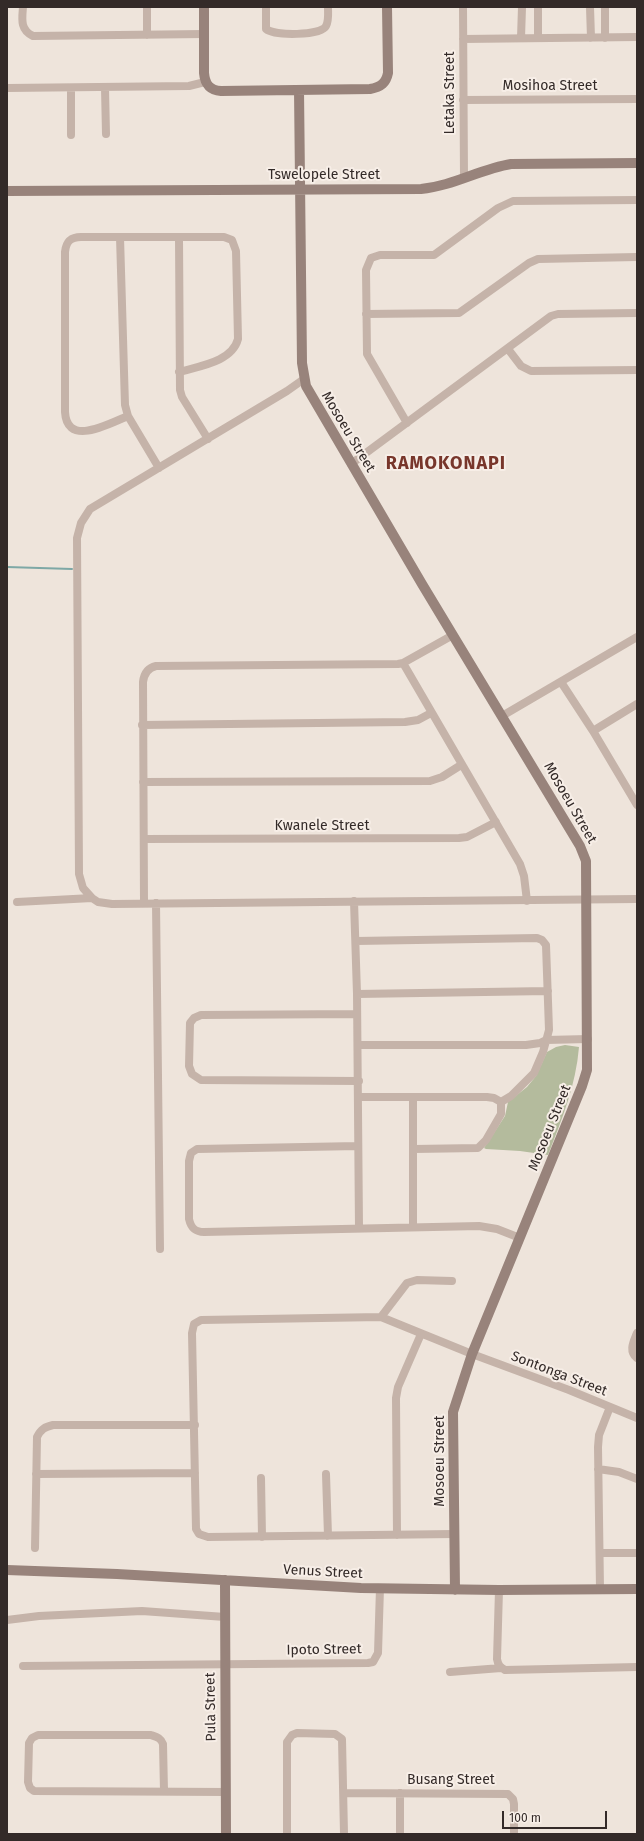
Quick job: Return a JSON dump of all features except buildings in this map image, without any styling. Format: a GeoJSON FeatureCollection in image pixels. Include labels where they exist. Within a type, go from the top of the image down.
{"type":"FeatureCollection","features":[{"type":"Feature","properties":{"kind":"street"},"geometry":{"type":"LineString","coordinates":[[23,7],[23,28],[28,34],[33,36],[204,34]]}},
{"type":"Feature","properties":{"kind":"street"},"geometry":{"type":"LineString","coordinates":[[147,7],[147,34]]}},
{"type":"Feature","properties":{"kind":"street"},"geometry":{"type":"LineString","coordinates":[[204,7],[205,82],[211,88],[218,91],[370,89],[382,86],[388,72],[387,7]]}},
{"type":"Feature","properties":{"kind":"street"},"geometry":{"type":"LineString","coordinates":[[266,7],[266,29],[270,32],[278,34],[311,33],[322,30],[327,24],[328,7]]}},
{"type":"Feature","properties":{"kind":"street","name":"Letaka Street"},"geometry":{"type":"LineString","coordinates":[[463,7],[464,178]]}},
{"type":"Feature","properties":{"kind":"street"},"geometry":{"type":"LineString","coordinates":[[521,38],[522,7]]}},
{"type":"Feature","properties":{"kind":"street"},"geometry":{"type":"LineString","coordinates":[[538,7],[538,38]]}},
{"type":"Feature","properties":{"kind":"street"},"geometry":{"type":"LineString","coordinates":[[590,7],[590,38]]}},
{"type":"Feature","properties":{"kind":"street"},"geometry":{"type":"LineString","coordinates":[[605,7],[605,38]]}},
{"type":"Feature","properties":{"kind":"street"},"geometry":{"type":"LineString","coordinates":[[463,39],[637,37]]}},
{"type":"Feature","properties":{"kind":"street"},"geometry":{"type":"LineString","coordinates":[[7,88],[189,86],[205,82]]}},
{"type":"Feature","properties":{"kind":"street"},"geometry":{"type":"LineString","coordinates":[[71,88],[71,135]]}},
{"type":"Feature","properties":{"kind":"street"},"geometry":{"type":"LineString","coordinates":[[105,88],[106,134]]}},
{"type":"Feature","properties":{"kind":"street","name":"Mosoeu Street"},"geometry":{"type":"LineString","coordinates":[[299,90],[302,363],[304,379],[314,401],[583,852],[586,861],[588,1064],[584,1080],[472,1354],[453,1412],[455,1590]]}},
{"type":"Feature","properties":{"kind":"street","name":"Mosihoa Street"},"geometry":{"type":"LineString","coordinates":[[463,100],[637,98]]}},
{"type":"Feature","properties":{"kind":"street","name":"Tswelopele Street"},"geometry":{"type":"LineString","coordinates":[[7,191],[421,189],[440,186],[492,168],[511,164],[637,163]]}},
{"type":"Feature","properties":{"kind":"street"},"geometry":{"type":"LineString","coordinates":[[407,423],[368,358],[366,345],[366,270],[369,261],[376,256],[434,255],[498,208],[513,201],[637,200]]}},
{"type":"Feature","properties":{"kind":"street"},"geometry":{"type":"LineString","coordinates":[[128,416],[92,430],[82,432],[74,430],[68,426],[65,412],[65,247],[74,237],[224,237],[229,238],[234,243],[236,251],[238,339],[233,350],[222,358],[179,372]]}},
{"type":"Feature","properties":{"kind":"street"},"geometry":{"type":"LineString","coordinates":[[120,237],[125,405],[128,416],[159,468]]}},
{"type":"Feature","properties":{"kind":"street"},"geometry":{"type":"LineString","coordinates":[[178,238],[180,390],[182,397],[208,438]]}},
{"type":"Feature","properties":{"kind":"street"},"geometry":{"type":"LineString","coordinates":[[366,314],[459,313],[529,263],[538,259],[637,257]]}},
{"type":"Feature","properties":{"kind":"street"},"geometry":{"type":"LineString","coordinates":[[351,464],[546,319],[554,315],[637,313]]}},
{"type":"Feature","properties":{"kind":"street"},"geometry":{"type":"LineString","coordinates":[[508,348],[521,366],[530,371],[637,370]]}},
{"type":"Feature","properties":{"kind":"street"},"geometry":{"type":"LineString","coordinates":[[304,379],[287,391],[90,509],[81,523],[77,538],[79,874],[83,888],[92,898],[104,903],[637,899]]}},
{"type":"Feature","properties":{"kind":"street"},"geometry":{"type":"LineString","coordinates":[[144,903],[142,725],[143,677],[152,667],[392,665],[403,663],[453,635]]}},
{"type":"Feature","properties":{"kind":"street"},"geometry":{"type":"LineString","coordinates":[[502,716],[637,636]]}},
{"type":"Feature","properties":{"kind":"street"},"geometry":{"type":"LineString","coordinates":[[403,663],[522,868],[527,901]]}},
{"type":"Feature","properties":{"kind":"street"},"geometry":{"type":"LineString","coordinates":[[561,682],[593,731],[637,805]]}},
{"type":"Feature","properties":{"kind":"street"},"geometry":{"type":"LineString","coordinates":[[593,731],[637,704]]}},
{"type":"Feature","properties":{"kind":"street"},"geometry":{"type":"LineString","coordinates":[[142,725],[405,722],[418,720],[431,713]]}},
{"type":"Feature","properties":{"kind":"street"},"geometry":{"type":"LineString","coordinates":[[143,782],[430,781],[442,777],[462,765]]}},
{"type":"Feature","properties":{"kind":"street","name":"Kwanele Street"},"geometry":{"type":"LineString","coordinates":[[144,839],[459,838],[467,837],[496,822]]}},
{"type":"Feature","properties":{"kind":"street"},"geometry":{"type":"LineString","coordinates":[[17,902],[92,898]]}},
{"type":"Feature","properties":{"kind":"street"},"geometry":{"type":"LineString","coordinates":[[354,901],[359,1081],[359,1228]]}},
{"type":"Feature","properties":{"kind":"street"},"geometry":{"type":"LineString","coordinates":[[156,903],[160,1249]]}},
{"type":"Feature","properties":{"kind":"street"},"geometry":{"type":"LineString","coordinates":[[356,941],[540,939],[544,942],[547,948],[549,1030],[541,1061],[534,1073],[511,1096],[501,1102]]}},
{"type":"Feature","properties":{"kind":"street"},"geometry":{"type":"LineString","coordinates":[[357,994],[548,991]]}},
{"type":"Feature","properties":{"kind":"street"},"geometry":{"type":"LineString","coordinates":[[357,1014],[201,1016],[194,1018],[190,1023],[189,1066],[192,1074],[201,1080],[359,1081]]}},
{"type":"Feature","properties":{"kind":"street"},"geometry":{"type":"LineString","coordinates":[[358,1045],[526,1045],[540,1043],[546,1040],[588,1039]]}},
{"type":"Feature","properties":{"kind":"street"},"geometry":{"type":"LineString","coordinates":[[359,1097],[488,1097],[494,1098],[501,1102]]}},
{"type":"Feature","properties":{"kind":"street"},"geometry":{"type":"LineString","coordinates":[[413,1098],[413,1227]]}},
{"type":"Feature","properties":{"kind":"street"},"geometry":{"type":"LineString","coordinates":[[414,1149],[478,1148],[486,1140],[501,1114],[501,1102]]}},
{"type":"Feature","properties":{"kind":"street"},"geometry":{"type":"LineString","coordinates":[[358,1146],[197,1148],[191,1153],[189,1161],[189,1219],[193,1228],[204,1232],[486,1226],[520,1238]]}},
{"type":"Feature","properties":{"kind":"street"},"geometry":{"type":"LineString","coordinates":[[452,1281],[418,1280],[407,1283],[381,1318],[196,1321],[192,1333],[196,1529],[199,1534],[208,1537],[454,1534]]}},
{"type":"Feature","properties":{"kind":"street","name":"Sontonga Street"},"geometry":{"type":"LineString","coordinates":[[381,1318],[569,1390],[637,1418]]}},
{"type":"Feature","properties":{"kind":"street"},"geometry":{"type":"LineString","coordinates":[[637,1333],[632,1348],[633,1353],[637,1358]]}},
{"type":"Feature","properties":{"kind":"street"},"geometry":{"type":"LineString","coordinates":[[396,1535],[396,1398],[398,1387],[421,1334]]}},
{"type":"Feature","properties":{"kind":"street"},"geometry":{"type":"LineString","coordinates":[[600,1589],[598,1469],[599,1435],[610,1407]]}},
{"type":"Feature","properties":{"kind":"street"},"geometry":{"type":"LineString","coordinates":[[35,1548],[37,1437],[40,1430],[46,1426],[53,1425],[195,1425]]}},
{"type":"Feature","properties":{"kind":"street"},"geometry":{"type":"LineString","coordinates":[[598,1469],[619,1472],[637,1479]]}},
{"type":"Feature","properties":{"kind":"street"},"geometry":{"type":"LineString","coordinates":[[36,1474],[195,1473]]}},
{"type":"Feature","properties":{"kind":"street"},"geometry":{"type":"LineString","coordinates":[[326,1474],[328,1536]]}},
{"type":"Feature","properties":{"kind":"street"},"geometry":{"type":"LineString","coordinates":[[261,1478],[262,1537]]}},
{"type":"Feature","properties":{"kind":"street"},"geometry":{"type":"LineString","coordinates":[[600,1553],[637,1553]]}},
{"type":"Feature","properties":{"kind":"street","name":"Venus Street"},"geometry":{"type":"LineString","coordinates":[[7,1570],[117,1574],[380,1588],[455,1590],[637,1589]]}},
{"type":"Feature","properties":{"kind":"street","name":"Pula Street"},"geometry":{"type":"LineString","coordinates":[[225,1580],[224,1665],[226,1834]]}},
{"type":"Feature","properties":{"kind":"street","name":"Ipoto Street"},"geometry":{"type":"LineString","coordinates":[[224,1665],[373,1662],[378,1653],[380,1588]]}},
{"type":"Feature","properties":{"kind":"street"},"geometry":{"type":"LineString","coordinates":[[499,1590],[497,1659],[501,1668]]}},
{"type":"Feature","properties":{"kind":"street"},"geometry":{"type":"LineString","coordinates":[[7,1620],[39,1616],[142,1611],[225,1617]]}},
{"type":"Feature","properties":{"kind":"street"},"geometry":{"type":"LineString","coordinates":[[23,1666],[224,1665]]}},
{"type":"Feature","properties":{"kind":"street"},"geometry":{"type":"LineString","coordinates":[[450,1672],[501,1668],[505,1670],[637,1667]]}},
{"type":"Feature","properties":{"kind":"street"},"geometry":{"type":"LineString","coordinates":[[287,1834],[287,1742],[292,1735],[320,1734],[339,1736],[342,1739],[344,1834]]}},
{"type":"Feature","properties":{"kind":"street"},"geometry":{"type":"LineString","coordinates":[[164,1791],[163,1744],[158,1737],[38,1735],[32,1738],[29,1742],[28,1782],[30,1788],[34,1791],[226,1792]]}},
{"type":"Feature","properties":{"kind":"street","name":"Busang Street"},"geometry":{"type":"LineString","coordinates":[[344,1793],[508,1794],[513,1799],[514,1804],[514,1834]]}},
{"type":"Feature","properties":{"kind":"street","name":"Busang Street"},"geometry":{"type":"LineString","coordinates":[[400,1793],[400,1834]]}},
{"type":"Feature","properties":{"kind":"green space"},"geometry":{"type":"Polygon","coordinates":[[[565,1045],[579,1047],[575,1075],[568,1102],[548,1155],[484,1148],[505,1116],[508,1102],[527,1087],[536,1076],[547,1052],[556,1047],[565,1045]]]}},
{"type":"Feature","properties":{"kind":"waterway"},"geometry":{"type":"LineString","coordinates":[[7,567],[72,569]]}},
{"type":"Feature","properties":{"kind":"district","name":"RAMOKONAPI"},"geometry":{"type":"Point","coordinates":[446,464]}}]}
